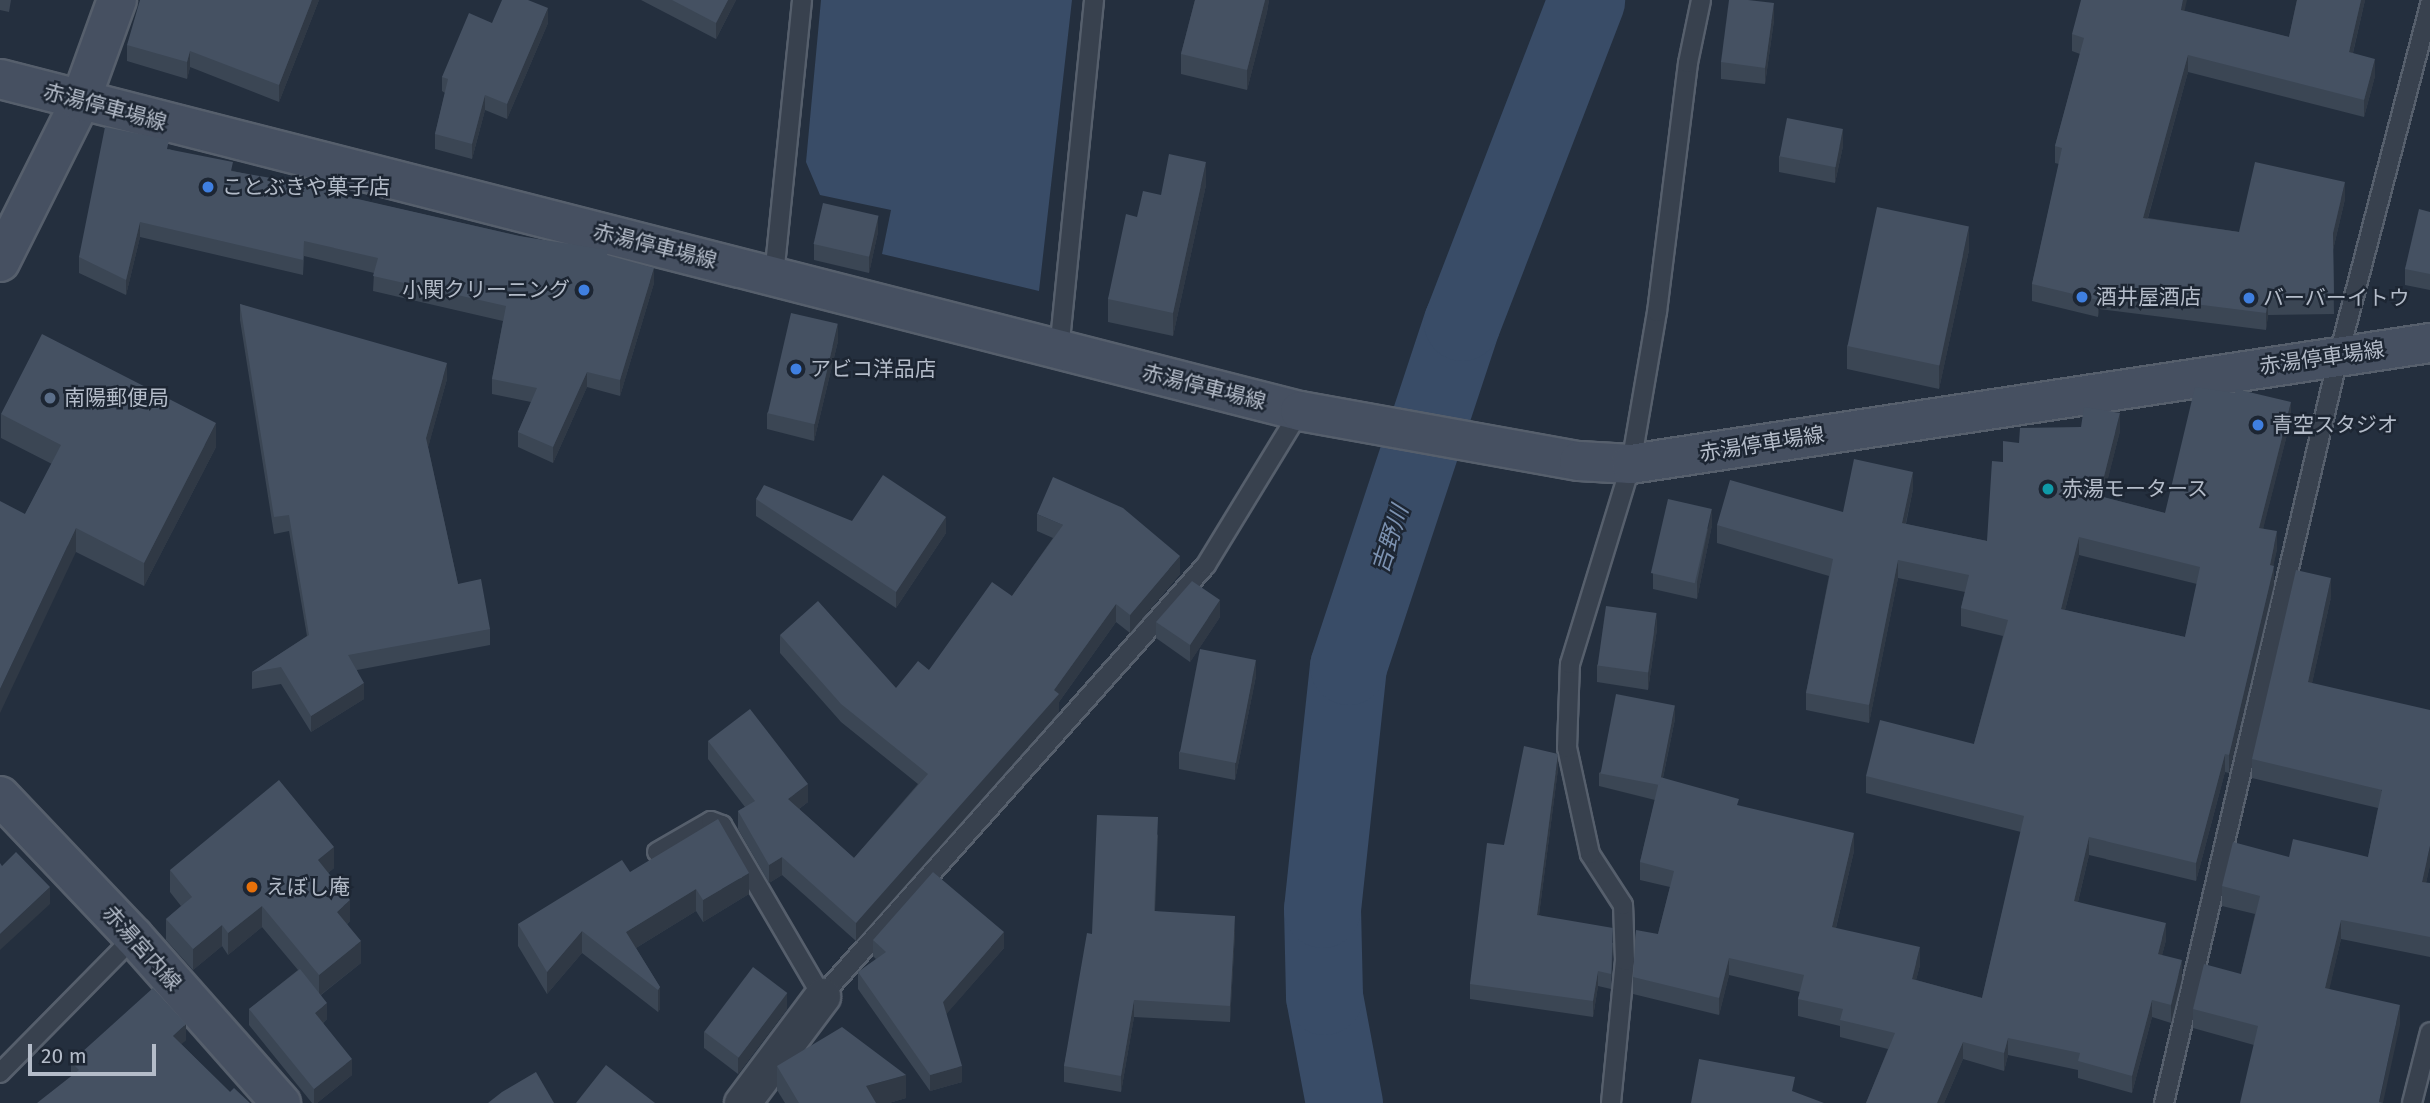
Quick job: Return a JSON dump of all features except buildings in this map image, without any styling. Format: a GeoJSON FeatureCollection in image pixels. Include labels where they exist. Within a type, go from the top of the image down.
{"type":"FeatureCollection","features":[{"type":"Feature","properties":{"kind":"main road"},"geometry":{"type":"LineString","coordinates":[[0,262],[80,102],[117,0]]}},
{"type":"Feature","properties":{"kind":"main road","name":"赤湯停車場線"},"geometry":{"type":"LineString","coordinates":[[0,79],[80,102],[1300,411],[1579,461],[1631,464],[2339,354],[2430,343]]}},
{"type":"Feature","properties":{"kind":"main road","name":"赤湯宮内線"},"geometry":{"type":"LineString","coordinates":[[0,796],[134,937],[281,1103]]}},
{"type":"Feature","properties":{"kind":"street"},"geometry":{"type":"LineString","coordinates":[[741,1103],[822,996]]}},
{"type":"Feature","properties":{"kind":"lane"},"geometry":{"type":"LineString","coordinates":[[774,276],[802,0]]}},
{"type":"Feature","properties":{"kind":"lane"},"geometry":{"type":"LineString","coordinates":[[1059,351],[1094,0]]}},
{"type":"Feature","properties":{"kind":"lane"},"geometry":{"type":"LineString","coordinates":[[1611,1103],[1625,961],[1623,905],[1590,854],[1567,748],[1570,664],[1631,464],[1657,312],[1688,63],[1701,0]]}},
{"type":"Feature","properties":{"kind":"lane"},"geometry":{"type":"LineString","coordinates":[[2164,1103],[2339,354],[2430,4]]}},
{"type":"Feature","properties":{"kind":"lane"},"geometry":{"type":"LineString","coordinates":[[657,852],[711,821],[722,825],[822,996],[1206,565],[1300,411]]}},
{"type":"Feature","properties":{"kind":"lane"},"geometry":{"type":"LineString","coordinates":[[0,1073],[134,937]]}},
{"type":"Feature","properties":{"kind":"lane"},"geometry":{"type":"LineString","coordinates":[[2412,1103],[2430,1032]]}},
{"type":"Feature","properties":{"kind":"water"},"geometry":{"type":"Polygon","coordinates":[[[821,0],[1072,0],[1039,291],[882,254],[891,210],[820,195],[806,162],[821,0]]]}},
{"type":"Feature","properties":{"kind":"waterway","name":"吉野川"},"geometry":{"type":"LineString","coordinates":[[1344,1103],[1324,996],[1322,909],[1348,666],[1462,322],[1586,0]]}},
{"type":"Feature","properties":{"kind":"place","name":"ことぶきや菓子店"},"geometry":{"type":"Point","coordinates":[208,187]}},
{"type":"Feature","properties":{"kind":"place","name":"小関クリーニング"},"geometry":{"type":"Point","coordinates":[584,290]}},
{"type":"Feature","properties":{"kind":"place","name":"酒井屋酒店"},"geometry":{"type":"Point","coordinates":[2082,297]}},
{"type":"Feature","properties":{"kind":"place","name":"バーバーイトウ"},"geometry":{"type":"Point","coordinates":[2249,298]}},
{"type":"Feature","properties":{"kind":"place","name":"アビコ洋品店"},"geometry":{"type":"Point","coordinates":[796,369]}},
{"type":"Feature","properties":{"kind":"place","name":"南陽郵便局"},"geometry":{"type":"Point","coordinates":[50,398]}},
{"type":"Feature","properties":{"kind":"place","name":"青空スタジオ"},"geometry":{"type":"Point","coordinates":[2258,425]}},
{"type":"Feature","properties":{"kind":"place","name":"赤湯モータース"},"geometry":{"type":"Point","coordinates":[2048,489]}},
{"type":"Feature","properties":{"kind":"place","name":"えぼし庵"},"geometry":{"type":"Point","coordinates":[252,887]}}]}
